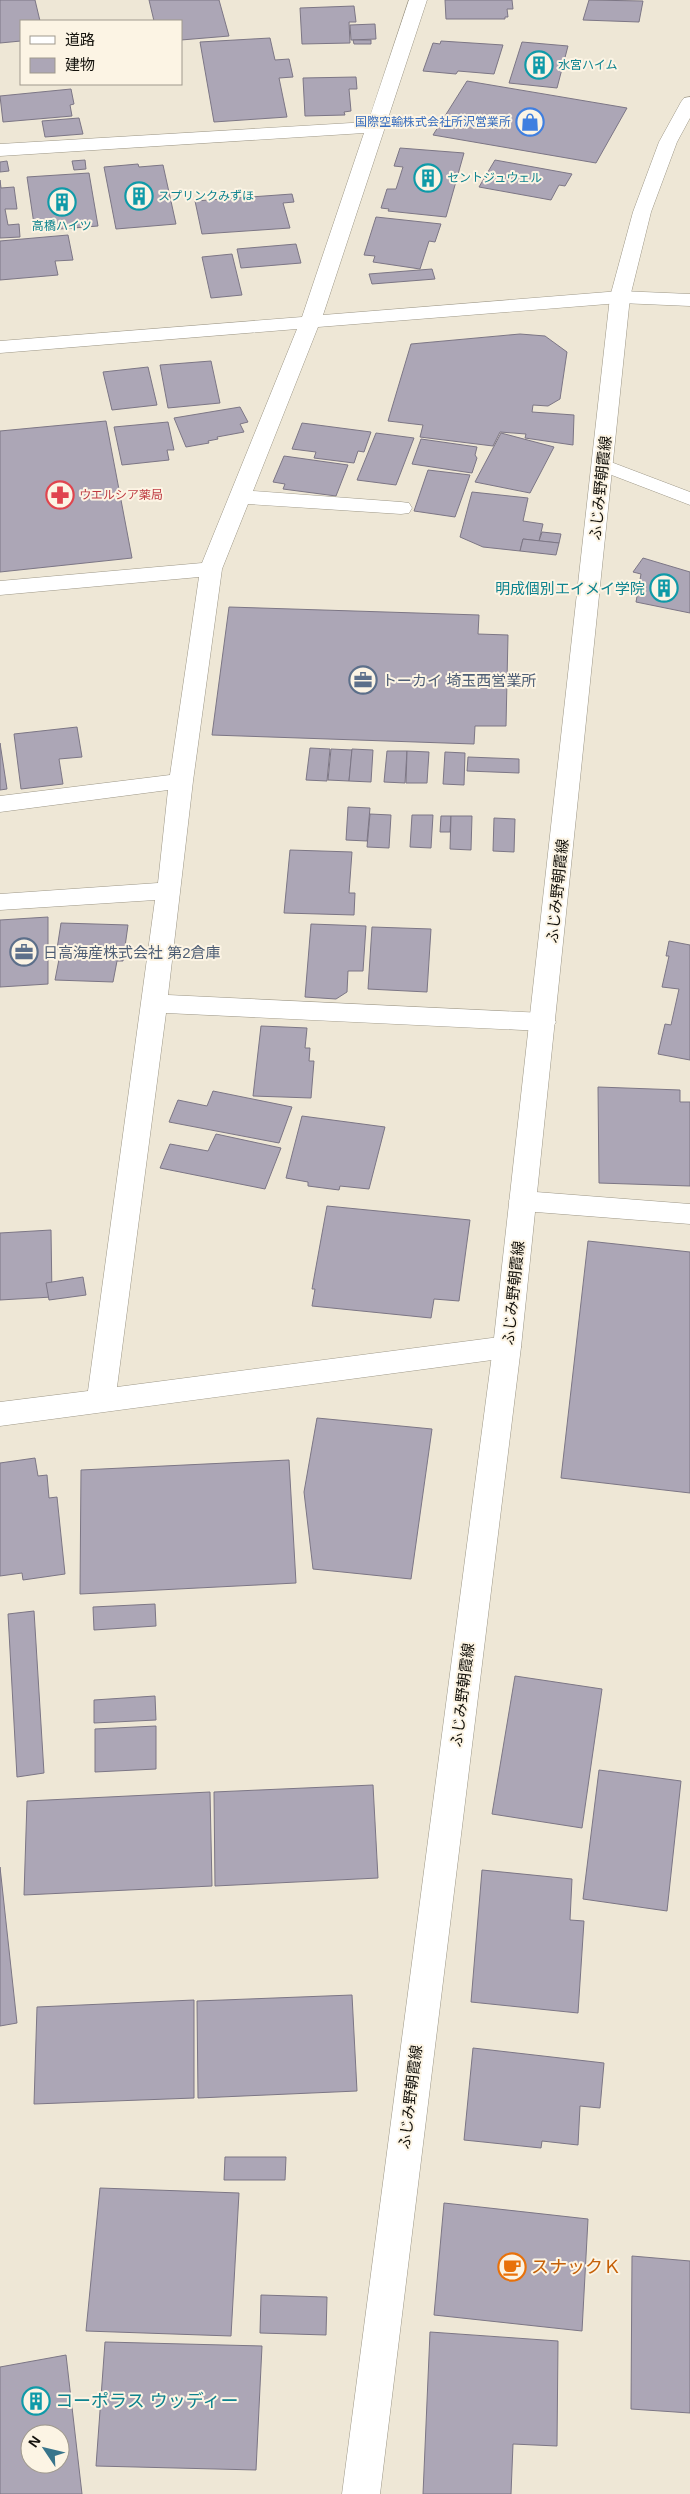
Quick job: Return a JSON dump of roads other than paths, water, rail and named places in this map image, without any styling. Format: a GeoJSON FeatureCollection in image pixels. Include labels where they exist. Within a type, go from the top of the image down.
{"type":"FeatureCollection","features":[{"type":"Feature","properties":{"kind":"street"},"geometry":{"type":"LineString","coordinates":[[101,1400],[154,1003],[181,781],[211,569],[311,320],[418,0]]}},
{"type":"Feature","properties":{"kind":"street","name":"ふじみ野朝霞線"},"geometry":{"type":"LineString","coordinates":[[361,2494],[422,2000],[507,1347],[620,297],[642,212],[668,142],[690,102]]}},
{"type":"Feature","properties":{"kind":"street"},"geometry":{"type":"LineString","coordinates":[[0,150],[374,127]]}},
{"type":"Feature","properties":{"kind":"street"},"geometry":{"type":"LineString","coordinates":[[0,347],[311,320],[620,297],[690,300]]}},
{"type":"Feature","properties":{"kind":"street"},"geometry":{"type":"LineString","coordinates":[[603,465],[690,499]]}},
{"type":"Feature","properties":{"kind":"street"},"geometry":{"type":"LineString","coordinates":[[240,497],[401,508]]}},
{"type":"Feature","properties":{"kind":"street"},"geometry":{"type":"LineString","coordinates":[[0,588],[211,569]]}},
{"type":"Feature","properties":{"kind":"street"},"geometry":{"type":"LineString","coordinates":[[0,804],[181,781]]}},
{"type":"Feature","properties":{"kind":"street"},"geometry":{"type":"LineString","coordinates":[[0,902],[168,891]]}},
{"type":"Feature","properties":{"kind":"street"},"geometry":{"type":"LineString","coordinates":[[154,1003],[543,1022]]}},
{"type":"Feature","properties":{"kind":"street"},"geometry":{"type":"LineString","coordinates":[[523,1201],[690,1214]]}},
{"type":"Feature","properties":{"kind":"street"},"geometry":{"type":"LineString","coordinates":[[0,1414],[507,1347]]}},
{"type":"Feature","properties":{"kind":"place","name":"水宮ハイム"},"geometry":{"type":"Point","coordinates":[539,65]}},
{"type":"Feature","properties":{"kind":"place","name":"国際空輸株式会社所沢営業所"},"geometry":{"type":"Point","coordinates":[530,122]}},
{"type":"Feature","properties":{"kind":"place","name":"セントジュウェル"},"geometry":{"type":"Point","coordinates":[428,178]}},
{"type":"Feature","properties":{"kind":"place","name":"スプリンクみずほ"},"geometry":{"type":"Point","coordinates":[139,196]}},
{"type":"Feature","properties":{"kind":"place","name":"高橋ハイツ"},"geometry":{"type":"Point","coordinates":[62,202]}},
{"type":"Feature","properties":{"kind":"place","name":"ウエルシア薬局"},"geometry":{"type":"Point","coordinates":[60,495]}},
{"type":"Feature","properties":{"kind":"place","name":"明成個別エイメイ学院"},"geometry":{"type":"Point","coordinates":[664,588]}},
{"type":"Feature","properties":{"kind":"place","name":"トーカイ 埼玉西営業所"},"geometry":{"type":"Point","coordinates":[363,680]}},
{"type":"Feature","properties":{"kind":"place","name":"日高海産株式会社 第2倉庫"},"geometry":{"type":"Point","coordinates":[24,952]}},
{"type":"Feature","properties":{"kind":"place","name":"スナックＫ"},"geometry":{"type":"Point","coordinates":[512,2267]}},
{"type":"Feature","properties":{"kind":"place","name":"コーポラス ウッディー"},"geometry":{"type":"Point","coordinates":[36,2401]}}]}
